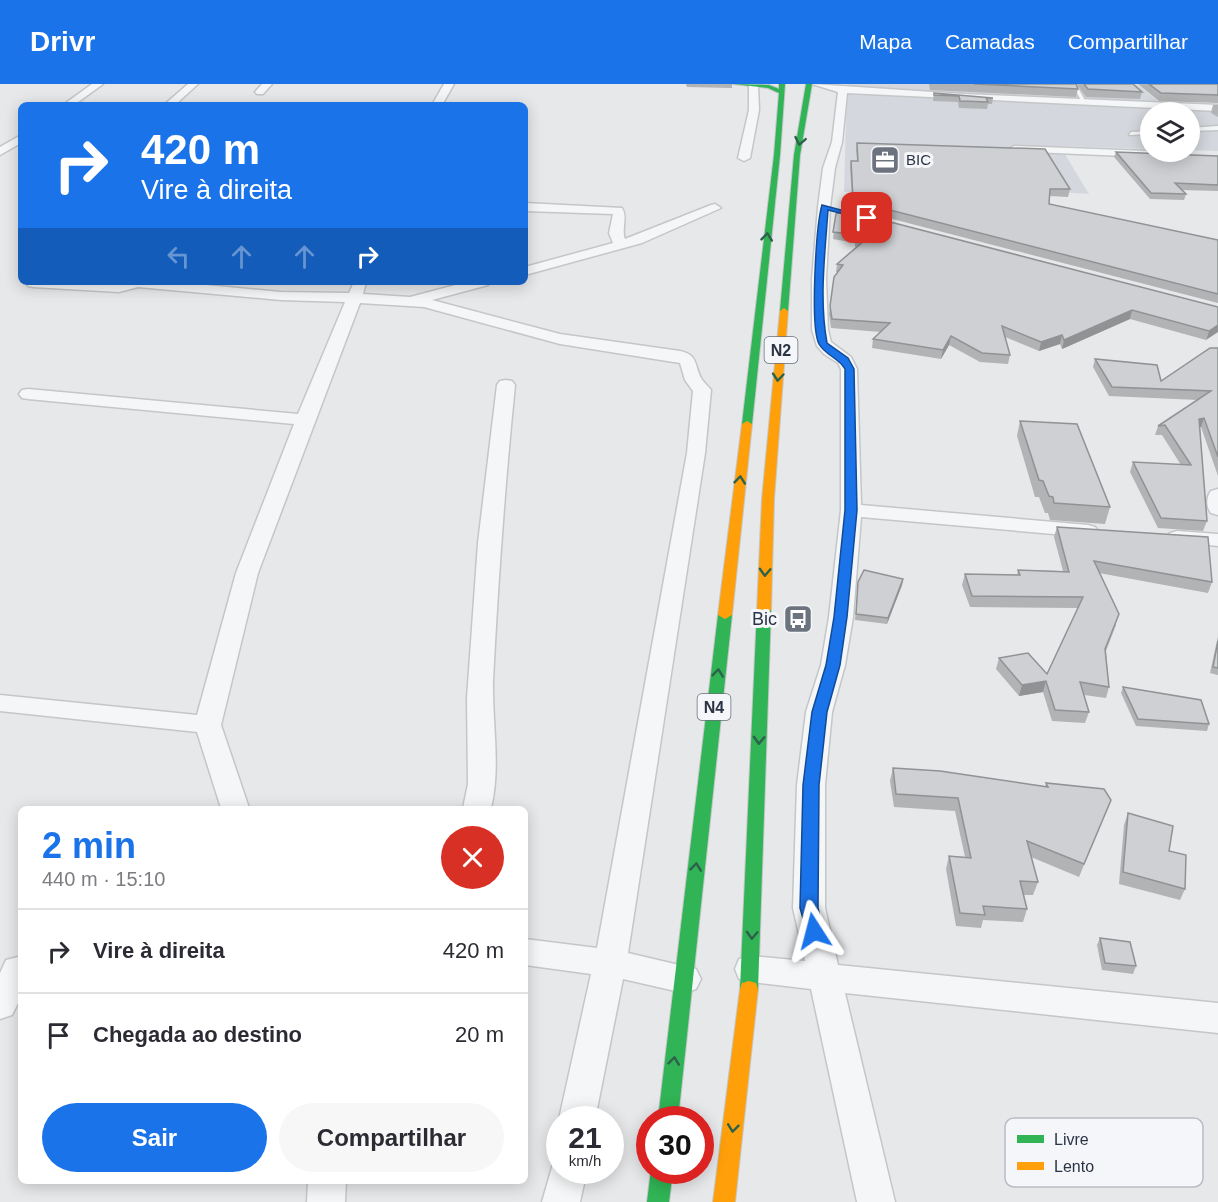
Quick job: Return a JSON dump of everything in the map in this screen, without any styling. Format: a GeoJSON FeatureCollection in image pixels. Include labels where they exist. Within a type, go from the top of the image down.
{"type":"FeatureCollection","features":[{"type":"Feature","properties":{"kind":"main road"},"geometry":{"type":"LineString","coordinates":[[743,84],[769,84]]}},
{"type":"Feature","properties":{"kind":"main road"},"geometry":{"type":"LineString","coordinates":[[743,84],[782,88]]}},
{"type":"Feature","properties":{"kind":"main road","name":"N4"},"geometry":{"type":"LineString","coordinates":[[669,1106],[761,295],[782,88]]}},
{"type":"Feature","properties":{"kind":"main road","name":"N2"},"geometry":{"type":"LineString","coordinates":[[751,969],[768,499],[797,155],[809,90]]}},
{"type":"Feature","properties":{"kind":"main road"},"geometry":{"type":"LineString","coordinates":[[724,1202],[751,969]]}},
{"type":"Feature","properties":{"kind":"main road"},"geometry":{"type":"LineString","coordinates":[[658,1202],[660,1184]]}},
{"type":"Feature","properties":{"kind":"street"},"geometry":{"type":"LineString","coordinates":[[72,102],[98,84]]}},
{"type":"Feature","properties":{"kind":"street"},"geometry":{"type":"LineString","coordinates":[[172,102],[193,84]]}},
{"type":"Feature","properties":{"kind":"street"},"geometry":{"type":"LineString","coordinates":[[439,102],[449,84]]}},
{"type":"Feature","properties":{"kind":"street"},"geometry":{"type":"LineString","coordinates":[[743,84],[754,110],[744,158]]}},
{"type":"Feature","properties":{"kind":"street"},"geometry":{"type":"LineString","coordinates":[[817,84],[843,90]]}},
{"type":"Feature","properties":{"kind":"street"},"geometry":{"type":"LineString","coordinates":[[809,90],[866,87],[1140,105]]}},
{"type":"Feature","properties":{"kind":"street"},"geometry":{"type":"LineString","coordinates":[[843,90],[841,142],[830,168],[830,208],[819,279],[820,330],[823,343],[830,351],[845,360],[849,369],[851,510],[841,617],[833,665],[819,712],[811,785],[809,908],[876,1202]]}},
{"type":"Feature","properties":{"kind":"street"},"geometry":{"type":"LineString","coordinates":[[1138,91],[1151,102]]}},
{"type":"Feature","properties":{"kind":"street"},"geometry":{"type":"LineString","coordinates":[[1200,107],[1218,108]]}},
{"type":"Feature","properties":{"kind":"street"},"geometry":{"type":"LineString","coordinates":[[0,152],[18,140]]}},
{"type":"Feature","properties":{"kind":"street"},"geometry":{"type":"LineString","coordinates":[[998,149],[1140,153]]}},
{"type":"Feature","properties":{"kind":"street"},"geometry":{"type":"LineString","coordinates":[[528,207],[618,211],[616,233],[620,245]]}},
{"type":"Feature","properties":{"kind":"street"},"geometry":{"type":"LineString","coordinates":[[528,270],[620,245],[675,226],[715,208]]}},
{"type":"Feature","properties":{"kind":"street"},"geometry":{"type":"LineString","coordinates":[[67,285],[118,288],[128,285]]}},
{"type":"Feature","properties":{"kind":"street"},"geometry":{"type":"LineString","coordinates":[[169,285],[281,296],[358,290],[411,301],[560,339],[680,356],[688,360],[693,380],[702,390],[696,453],[690,474],[657,691],[610,963],[580,1106]]}},
{"type":"Feature","properties":{"kind":"street"},"geometry":{"type":"LineString","coordinates":[[411,301],[472,285]]}},
{"type":"Feature","properties":{"kind":"street"},"geometry":{"type":"LineString","coordinates":[[234,806],[208,725],[247,573],[304,420],[358,290]]}},
{"type":"Feature","properties":{"kind":"street"},"geometry":{"type":"LineString","coordinates":[[477,806],[482,784],[480,698],[489,543],[506,385]]}},
{"type":"Feature","properties":{"kind":"street"},"geometry":{"type":"LineString","coordinates":[[27,394],[304,420]]}},
{"type":"Feature","properties":{"kind":"street"},"geometry":{"type":"LineString","coordinates":[[1218,495],[1216,502],[1218,509]]}},
{"type":"Feature","properties":{"kind":"street"},"geometry":{"type":"LineString","coordinates":[[851,510],[1104,532]]}},
{"type":"Feature","properties":{"kind":"street"},"geometry":{"type":"LineString","coordinates":[[1161,536],[1218,540]]}},
{"type":"Feature","properties":{"kind":"street"},"geometry":{"type":"LineString","coordinates":[[0,703],[208,725]]}},
{"type":"Feature","properties":{"kind":"street"},"geometry":{"type":"LineString","coordinates":[[528,952],[610,963],[684,979]]}},
{"type":"Feature","properties":{"kind":"street"},"geometry":{"type":"LineString","coordinates":[[751,969],[1218,1018]]}},
{"type":"Feature","properties":{"kind":"street"},"geometry":{"type":"LineString","coordinates":[[0,1005],[13,970]]}},
{"type":"Feature","properties":{"kind":"street"},"geometry":{"type":"LineString","coordinates":[[326,1202],[327,1184]]}},
{"type":"Feature","properties":{"kind":"street"},"geometry":{"type":"LineString","coordinates":[[561,1202],[565,1184]]}},
{"type":"Feature","properties":{"kind":"lane"},"geometry":{"type":"LineString","coordinates":[[1074,84],[1085,103]]}},
{"type":"Feature","properties":{"kind":"lane"},"geometry":{"type":"LineString","coordinates":[[1200,129],[1218,128]]}},
{"type":"Feature","properties":{"kind":"lane"},"geometry":{"type":"LineString","coordinates":[[1131,135],[1140,134]]}},
{"type":"Feature","properties":{"kind":"shaded area"},"geometry":{"type":"Polygon","coordinates":[[[847,84],[1137,84],[1160,102],[1140,102],[1140,149],[1060,146],[1089,194],[1026,190],[844,192],[847,84]]]}},
{"type":"Feature","properties":{"kind":"shaded area"},"geometry":{"type":"Polygon","coordinates":[[[1200,108],[1218,109],[1218,151],[1200,150],[1200,108]]]}},
{"type":"Feature","properties":{"kind":"building"},"geometry":{"type":"Polygon","coordinates":[[[974,84],[1076,84],[1078,89],[974,84]]]}},
{"type":"Feature","properties":{"kind":"building"},"geometry":{"type":"Polygon","coordinates":[[[1084,84],[1133,84],[1142,92],[1088,89],[1084,84]]]}},
{"type":"Feature","properties":{"kind":"building"},"geometry":{"type":"Polygon","coordinates":[[[1149,84],[1218,84],[1218,95],[1161,93],[1149,84]]]}},
{"type":"Feature","properties":{"kind":"building"},"geometry":{"type":"Polygon","coordinates":[[[934,93],[993,98],[986,98],[988,102],[960,101],[959,96],[934,95],[934,93]]]}},
{"type":"Feature","properties":{"kind":"building"},"geometry":{"type":"Polygon","coordinates":[[[857,143],[1045,149],[1070,189],[1050,189],[1049,204],[1218,240],[1218,294],[847,199],[853,198],[851,161],[858,161],[857,143]]]}},
{"type":"Feature","properties":{"kind":"building"},"geometry":{"type":"Polygon","coordinates":[[[1116,152],[1140,153],[1140,162],[1200,162],[1200,155],[1218,156],[1218,185],[1175,183],[1186,194],[1151,193],[1116,152]]]}},
{"type":"Feature","properties":{"kind":"building"},"geometry":{"type":"Polygon","coordinates":[[[844,210],[1218,307],[1218,325],[1209,331],[1132,310],[1064,340],[1062,335],[1041,342],[1002,326],[1010,355],[982,353],[951,336],[943,350],[873,339],[890,323],[832,319],[830,306],[834,277],[843,265],[837,264],[865,240],[856,239],[860,235],[833,232],[836,214],[844,210]]]}},
{"type":"Feature","properties":{"kind":"building"},"geometry":{"type":"Polygon","coordinates":[[[1210,348],[1218,348],[1218,457],[1204,418],[1199,419],[1207,521],[1161,518],[1133,462],[1191,465],[1165,425],[1158,426],[1211,391],[1112,387],[1095,359],[1157,365],[1161,381],[1210,348]]]}},
{"type":"Feature","properties":{"kind":"building"},"geometry":{"type":"Polygon","coordinates":[[[1020,421],[1077,424],[1110,507],[1054,503],[1043,481],[1039,480],[1020,421]]]}},
{"type":"Feature","properties":{"kind":"building"},"geometry":{"type":"Polygon","coordinates":[[[1057,527],[1208,537],[1212,582],[1094,561],[1119,614],[1105,649],[1109,687],[1080,682],[1089,712],[1055,710],[1046,681],[1022,685],[999,658],[1028,653],[1047,674],[1083,597],[972,596],[965,574],[1020,575],[1018,570],[1069,572],[1057,527]]]}},
{"type":"Feature","properties":{"kind":"building"},"geometry":{"type":"Polygon","coordinates":[[[864,570],[903,579],[888,618],[856,614],[858,582],[864,570]]]}},
{"type":"Feature","properties":{"kind":"building"},"geometry":{"type":"Polygon","coordinates":[[[1218,641],[1218,668],[1213,667],[1218,641]]]}},
{"type":"Feature","properties":{"kind":"building"},"geometry":{"type":"Polygon","coordinates":[[[1123,687],[1201,700],[1209,724],[1138,719],[1123,687]]]}},
{"type":"Feature","properties":{"kind":"building"},"geometry":{"type":"Polygon","coordinates":[[[893,768],[940,771],[1048,787],[1046,783],[1104,789],[1111,800],[1084,864],[1027,841],[1038,882],[1020,881],[1027,909],[983,906],[985,915],[960,913],[949,856],[971,858],[958,798],[896,794],[893,768]]]}},
{"type":"Feature","properties":{"kind":"building"},"geometry":{"type":"Polygon","coordinates":[[[1128,813],[1173,826],[1169,851],[1186,855],[1185,889],[1123,872],[1128,813]]]}},
{"type":"Feature","properties":{"kind":"building"},"geometry":{"type":"Polygon","coordinates":[[[1100,938],[1130,942],[1136,966],[1105,963],[1100,938]]]}},
{"type":"Feature","properties":{"kind":"traffic: fast"},"geometry":{"type":"LineString","coordinates":[[736,84],[769,87],[782,92]]}},
{"type":"Feature","properties":{"kind":"traffic: fast"},"geometry":{"type":"LineString","coordinates":[[747,424],[777,155],[782,84]]}},
{"type":"Feature","properties":{"kind":"traffic: fast"},"geometry":{"type":"LineString","coordinates":[[784,311],[797,155],[809,84]]}},
{"type":"Feature","properties":{"kind":"traffic: fast"},"geometry":{"type":"LineString","coordinates":[[749,989],[764,610]]}},
{"type":"Feature","properties":{"kind":"traffic: fast"},"geometry":{"type":"LineString","coordinates":[[669,1106],[725,615]]}},
{"type":"Feature","properties":{"kind":"traffic: fast"},"geometry":{"type":"LineString","coordinates":[[658,1202],[660,1184]]}},
{"type":"Feature","properties":{"kind":"traffic: slow"},"geometry":{"type":"LineString","coordinates":[[764,610],[768,499],[784,311]]}},
{"type":"Feature","properties":{"kind":"traffic: slow"},"geometry":{"type":"LineString","coordinates":[[725,615],[747,424]]}},
{"type":"Feature","properties":{"kind":"traffic: slow"},"geometry":{"type":"LineString","coordinates":[[724,1202],[749,989]]}},
{"type":"Feature","properties":{"kind":"place","name":"BIC"},"geometry":{"type":"Point","coordinates":[885,160]}},
{"type":"Feature","properties":{"kind":"place","name":"Bic"},"geometry":{"type":"Point","coordinates":[798,619]}},
{"type":"Feature","properties":{"kind":"route"},"geometry":{"type":"LineString","coordinates":[[814,931],[809,908],[811,785],[819,712],[833,665],[841,617],[851,510],[849,369],[845,360],[830,351],[823,343],[820,330],[819,279],[824,207],[867,218]]}}]}
